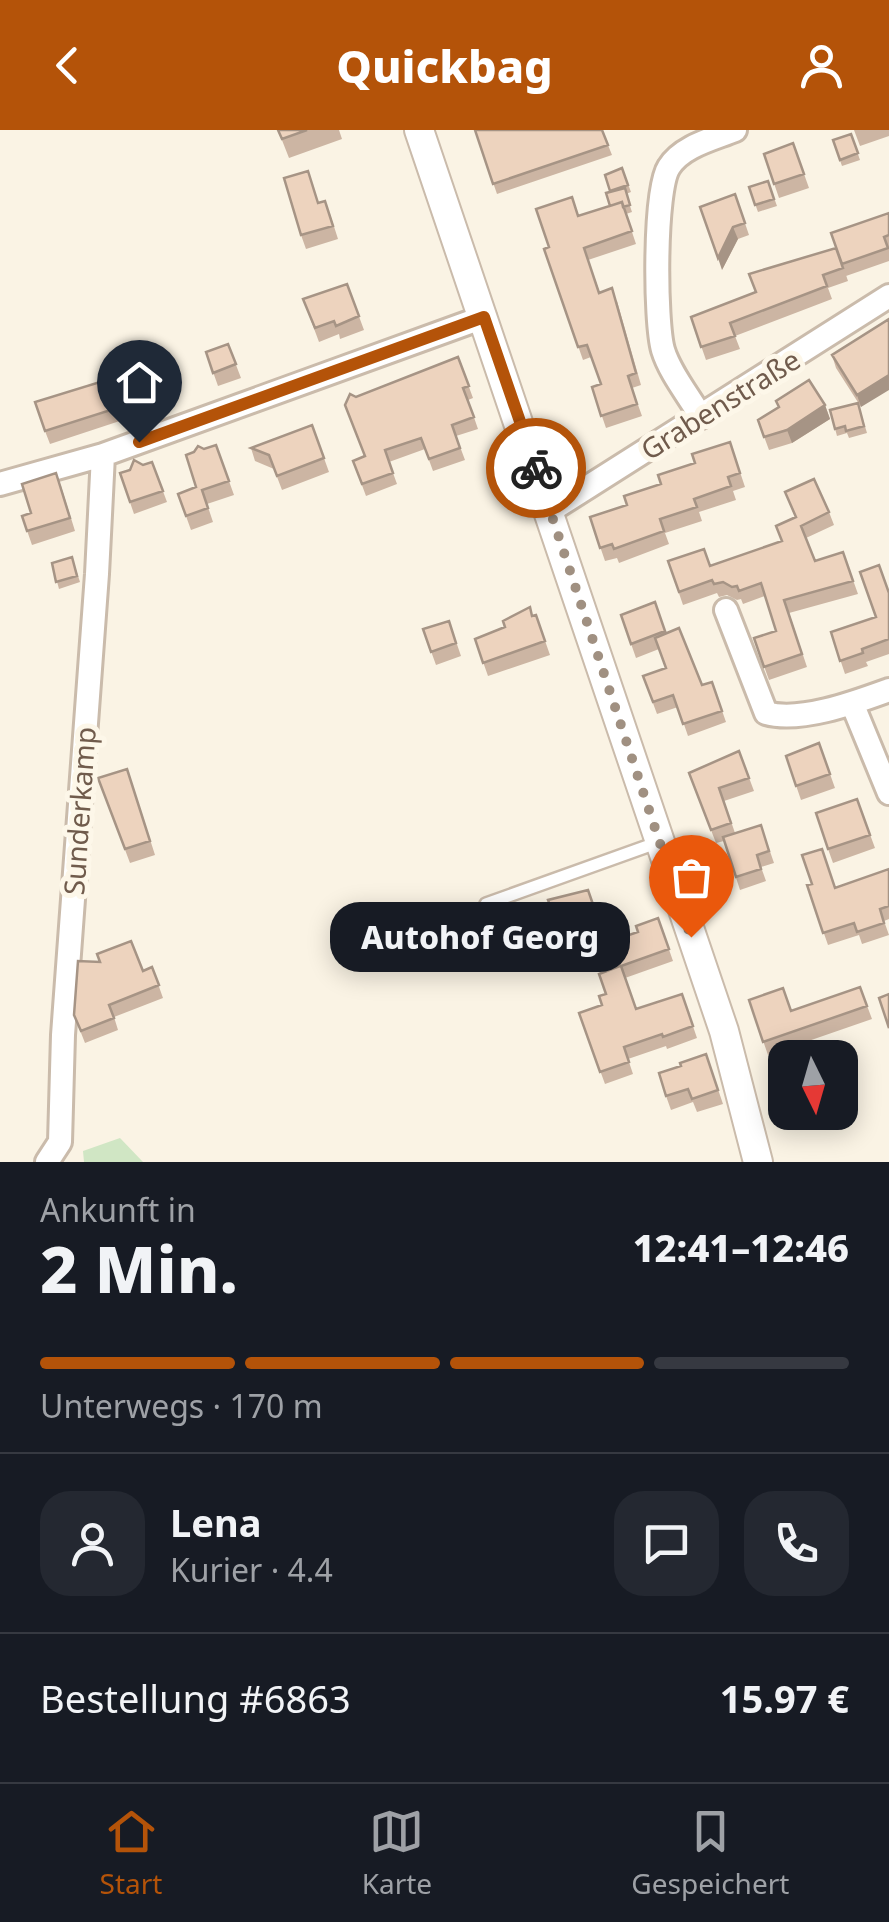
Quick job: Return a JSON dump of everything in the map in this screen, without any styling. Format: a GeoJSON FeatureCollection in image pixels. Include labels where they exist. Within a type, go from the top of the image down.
{"type":"FeatureCollection","features":[{"type":"Feature","properties":{"kind":"street"},"geometry":{"type":"LineString","coordinates":[[419,130],[724,1032],[758,1162]]}},
{"type":"Feature","properties":{"kind":"street"},"geometry":{"type":"LineString","coordinates":[[701,417],[664,353],[658,321],[660,188],[669,166],[689,148],[734,130]]}},
{"type":"Feature","properties":{"kind":"street","name":"Grabenstraße"},"geometry":{"type":"LineString","coordinates":[[550,511],[889,296]]}},
{"type":"Feature","properties":{"kind":"street"},"geometry":{"type":"LineString","coordinates":[[0,484],[102,456],[484,317]]}},
{"type":"Feature","properties":{"kind":"street","name":"Sunderkamp"},"geometry":{"type":"LineString","coordinates":[[47,1162],[60,1142],[102,456]]}},
{"type":"Feature","properties":{"kind":"street"},"geometry":{"type":"LineString","coordinates":[[726,610],[766,713],[781,717],[852,703],[889,690]]}},
{"type":"Feature","properties":{"kind":"street"},"geometry":{"type":"LineString","coordinates":[[852,703],[889,793]]}},
{"type":"Feature","properties":{"kind":"lane"},"geometry":{"type":"LineString","coordinates":[[486,904],[658,842]]}},
{"type":"Feature","properties":{"kind":"green space"},"geometry":{"type":"Polygon","coordinates":[[[120,1138],[143,1162],[84,1162],[83,1151],[120,1138]]]}},
{"type":"Feature","properties":{"kind":"building"},"geometry":{"type":"Polygon","coordinates":[[[278,130],[307,130],[282,139],[278,130]]]}},
{"type":"Feature","properties":{"kind":"building"},"geometry":{"type":"Polygon","coordinates":[[[475,130],[602,130],[608,145],[493,184],[475,130]]]}},
{"type":"Feature","properties":{"kind":"building"},"geometry":{"type":"Polygon","coordinates":[[[851,134],[858,153],[840,160],[833,140],[851,134]]]}},
{"type":"Feature","properties":{"kind":"building"},"geometry":{"type":"Polygon","coordinates":[[[793,143],[804,174],[774,184],[764,154],[793,143]]]}},
{"type":"Feature","properties":{"kind":"building"},"geometry":{"type":"Polygon","coordinates":[[[622,168],[628,185],[610,191],[605,175],[622,168]]]}},
{"type":"Feature","properties":{"kind":"building"},"geometry":{"type":"Polygon","coordinates":[[[308,171],[318,203],[325,201],[333,226],[301,235],[284,178],[308,171]]]}},
{"type":"Feature","properties":{"kind":"building"},"geometry":{"type":"Polygon","coordinates":[[[768,181],[774,199],[755,205],[749,187],[768,181]]]}},
{"type":"Feature","properties":{"kind":"building"},"geometry":{"type":"Polygon","coordinates":[[[625,188],[630,205],[623,207],[622,202],[610,206],[606,193],[625,188]]]}},
{"type":"Feature","properties":{"kind":"building"},"geometry":{"type":"Polygon","coordinates":[[[735,194],[745,223],[733,227],[718,258],[700,207],[735,194]]]}},
{"type":"Feature","properties":{"kind":"building"},"geometry":{"type":"Polygon","coordinates":[[[572,197],[578,216],[622,202],[632,231],[584,248],[599,293],[612,288],[636,373],[628,376],[637,404],[601,416],[592,387],[601,384],[587,345],[578,347],[544,249],[549,247],[536,209],[572,197]]]}},
{"type":"Feature","properties":{"kind":"building"},"geometry":{"type":"Polygon","coordinates":[[[889,213],[889,235],[884,237],[888,248],[842,264],[831,233],[889,213]]]}},
{"type":"Feature","properties":{"kind":"building"},"geometry":{"type":"Polygon","coordinates":[[[836,248],[843,268],[823,275],[827,286],[730,323],[735,336],[701,347],[691,317],[756,292],[749,274],[836,248]]]}},
{"type":"Feature","properties":{"kind":"building"},"geometry":{"type":"Polygon","coordinates":[[[347,284],[359,316],[336,326],[334,321],[315,328],[303,299],[347,284]]]}},
{"type":"Feature","properties":{"kind":"building"},"geometry":{"type":"Polygon","coordinates":[[[889,319],[889,375],[857,395],[832,355],[889,319]]]}},
{"type":"Feature","properties":{"kind":"building"},"geometry":{"type":"Polygon","coordinates":[[[228,344],[236,364],[213,373],[206,352],[228,344]]]}},
{"type":"Feature","properties":{"kind":"building"},"geometry":{"type":"Polygon","coordinates":[[[458,357],[469,386],[463,388],[474,417],[452,425],[460,448],[429,459],[421,438],[385,450],[393,473],[362,484],[353,461],[365,456],[345,405],[350,394],[356,397],[458,357]]]}},
{"type":"Feature","properties":{"kind":"building"},"geometry":{"type":"Polygon","coordinates":[[[165,362],[173,385],[135,398],[136,402],[45,431],[35,402],[165,362]]]}},
{"type":"Feature","properties":{"kind":"building"},"geometry":{"type":"Polygon","coordinates":[[[809,380],[825,405],[787,430],[764,437],[758,420],[779,407],[776,401],[809,380]]]}},
{"type":"Feature","properties":{"kind":"building"},"geometry":{"type":"Polygon","coordinates":[[[858,403],[864,426],[846,431],[845,426],[835,429],[830,410],[858,403]]]}},
{"type":"Feature","properties":{"kind":"building"},"geometry":{"type":"Polygon","coordinates":[[[312,425],[324,458],[277,476],[269,455],[251,448],[312,425]]]}},
{"type":"Feature","properties":{"kind":"building"},"geometry":{"type":"Polygon","coordinates":[[[730,442],[740,473],[728,477],[731,486],[694,499],[697,507],[660,519],[664,531],[614,549],[612,544],[600,548],[590,517],[627,505],[624,496],[661,484],[658,475],[695,463],[692,454],[730,442]]]}},
{"type":"Feature","properties":{"kind":"building"},"geometry":{"type":"Polygon","coordinates":[[[216,445],[229,481],[202,490],[208,508],[186,516],[178,494],[196,487],[186,455],[198,446],[204,449],[216,445]]]}},
{"type":"Feature","properties":{"kind":"building"},"geometry":{"type":"Polygon","coordinates":[[[134,460],[143,465],[152,462],[163,491],[130,502],[120,473],[130,470],[134,460]]]}},
{"type":"Feature","properties":{"kind":"building"},"geometry":{"type":"Polygon","coordinates":[[[56,473],[70,518],[27,531],[22,516],[31,513],[22,484],[56,473]]]}},
{"type":"Feature","properties":{"kind":"building"},"geometry":{"type":"Polygon","coordinates":[[[814,479],[829,512],[801,526],[815,561],[843,552],[853,581],[784,600],[802,654],[764,667],[754,638],[776,631],[761,583],[739,591],[737,586],[714,584],[712,580],[679,592],[668,561],[704,549],[710,566],[782,541],[776,526],[796,517],[785,492],[814,479]]]}},
{"type":"Feature","properties":{"kind":"building"},"geometry":{"type":"Polygon","coordinates":[[[72,557],[77,576],[56,582],[52,563],[72,557]]]}},
{"type":"Feature","properties":{"kind":"building"},"geometry":{"type":"Polygon","coordinates":[[[879,565],[889,593],[889,639],[840,661],[831,632],[876,617],[860,572],[879,565]]]}},
{"type":"Feature","properties":{"kind":"building"},"geometry":{"type":"Polygon","coordinates":[[[655,602],[665,631],[631,644],[621,615],[655,602]]]}},
{"type":"Feature","properties":{"kind":"building"},"geometry":{"type":"Polygon","coordinates":[[[530,607],[545,641],[483,663],[475,639],[505,627],[503,621],[530,607]]]}},
{"type":"Feature","properties":{"kind":"building"},"geometry":{"type":"Polygon","coordinates":[[[449,621],[456,643],[431,652],[423,629],[449,621]]]}},
{"type":"Feature","properties":{"kind":"building"},"geometry":{"type":"Polygon","coordinates":[[[679,628],[702,685],[712,682],[722,711],[683,724],[673,695],[653,702],[643,676],[666,668],[655,638],[679,628]]]}},
{"type":"Feature","properties":{"kind":"building"},"geometry":{"type":"Polygon","coordinates":[[[819,743],[830,774],[796,786],[786,756],[819,743]]]}},
{"type":"Feature","properties":{"kind":"building"},"geometry":{"type":"Polygon","coordinates":[[[739,751],[749,778],[719,788],[731,823],[711,830],[689,773],[739,751]]]}},
{"type":"Feature","properties":{"kind":"building"},"geometry":{"type":"Polygon","coordinates":[[[127,769],[150,841],[125,849],[98,778],[127,769]]]}},
{"type":"Feature","properties":{"kind":"building"},"geometry":{"type":"Polygon","coordinates":[[[857,799],[870,835],[828,849],[816,813],[857,799]]]}},
{"type":"Feature","properties":{"kind":"building"},"geometry":{"type":"Polygon","coordinates":[[[761,825],[769,851],[757,855],[761,869],[736,877],[723,837],[761,825]]]}},
{"type":"Feature","properties":{"kind":"building"},"geometry":{"type":"Polygon","coordinates":[[[822,849],[835,888],[889,869],[889,906],[880,909],[884,923],[857,932],[854,923],[823,933],[802,855],[822,849]]]}},
{"type":"Feature","properties":{"kind":"building"},"geometry":{"type":"Polygon","coordinates":[[[588,890],[596,913],[558,928],[548,900],[588,890]]]}},
{"type":"Feature","properties":{"kind":"building"},"geometry":{"type":"Polygon","coordinates":[[[658,918],[669,949],[621,966],[636,1009],[682,994],[693,1026],[624,1047],[629,1062],[600,1072],[579,1013],[602,1005],[599,996],[606,994],[599,974],[620,966],[611,941],[638,932],[636,926],[658,918]]]}},
{"type":"Feature","properties":{"kind":"building"},"geometry":{"type":"Polygon","coordinates":[[[131,941],[143,971],[152,967],[159,985],[109,1005],[114,1018],[81,1031],[74,1015],[78,961],[100,962],[97,954],[131,941]]]}},
{"type":"Feature","properties":{"kind":"building"},"geometry":{"type":"Polygon","coordinates":[[[860,987],[867,1006],[763,1042],[749,1000],[783,988],[791,1011],[860,987]]]}},
{"type":"Feature","properties":{"kind":"building"},"geometry":{"type":"Polygon","coordinates":[[[889,994],[889,1028],[879,998],[889,994]]]}},
{"type":"Feature","properties":{"kind":"building"},"geometry":{"type":"Polygon","coordinates":[[[706,1054],[718,1090],[692,1099],[688,1089],[666,1096],[659,1073],[706,1054]]]}},
{"type":"Feature","properties":{"kind":"way so far"},"geometry":{"type":"LineString","coordinates":[[536,468],[691,937]]}},
{"type":"Feature","properties":{"kind":"place","name":"Autohof Georg"},"geometry":{"type":"Point","coordinates":[691,937]}},
{"type":"Feature","properties":{"kind":"route"},"geometry":{"type":"LineString","coordinates":[[139,442],[484,317],[536,468]]}}]}
